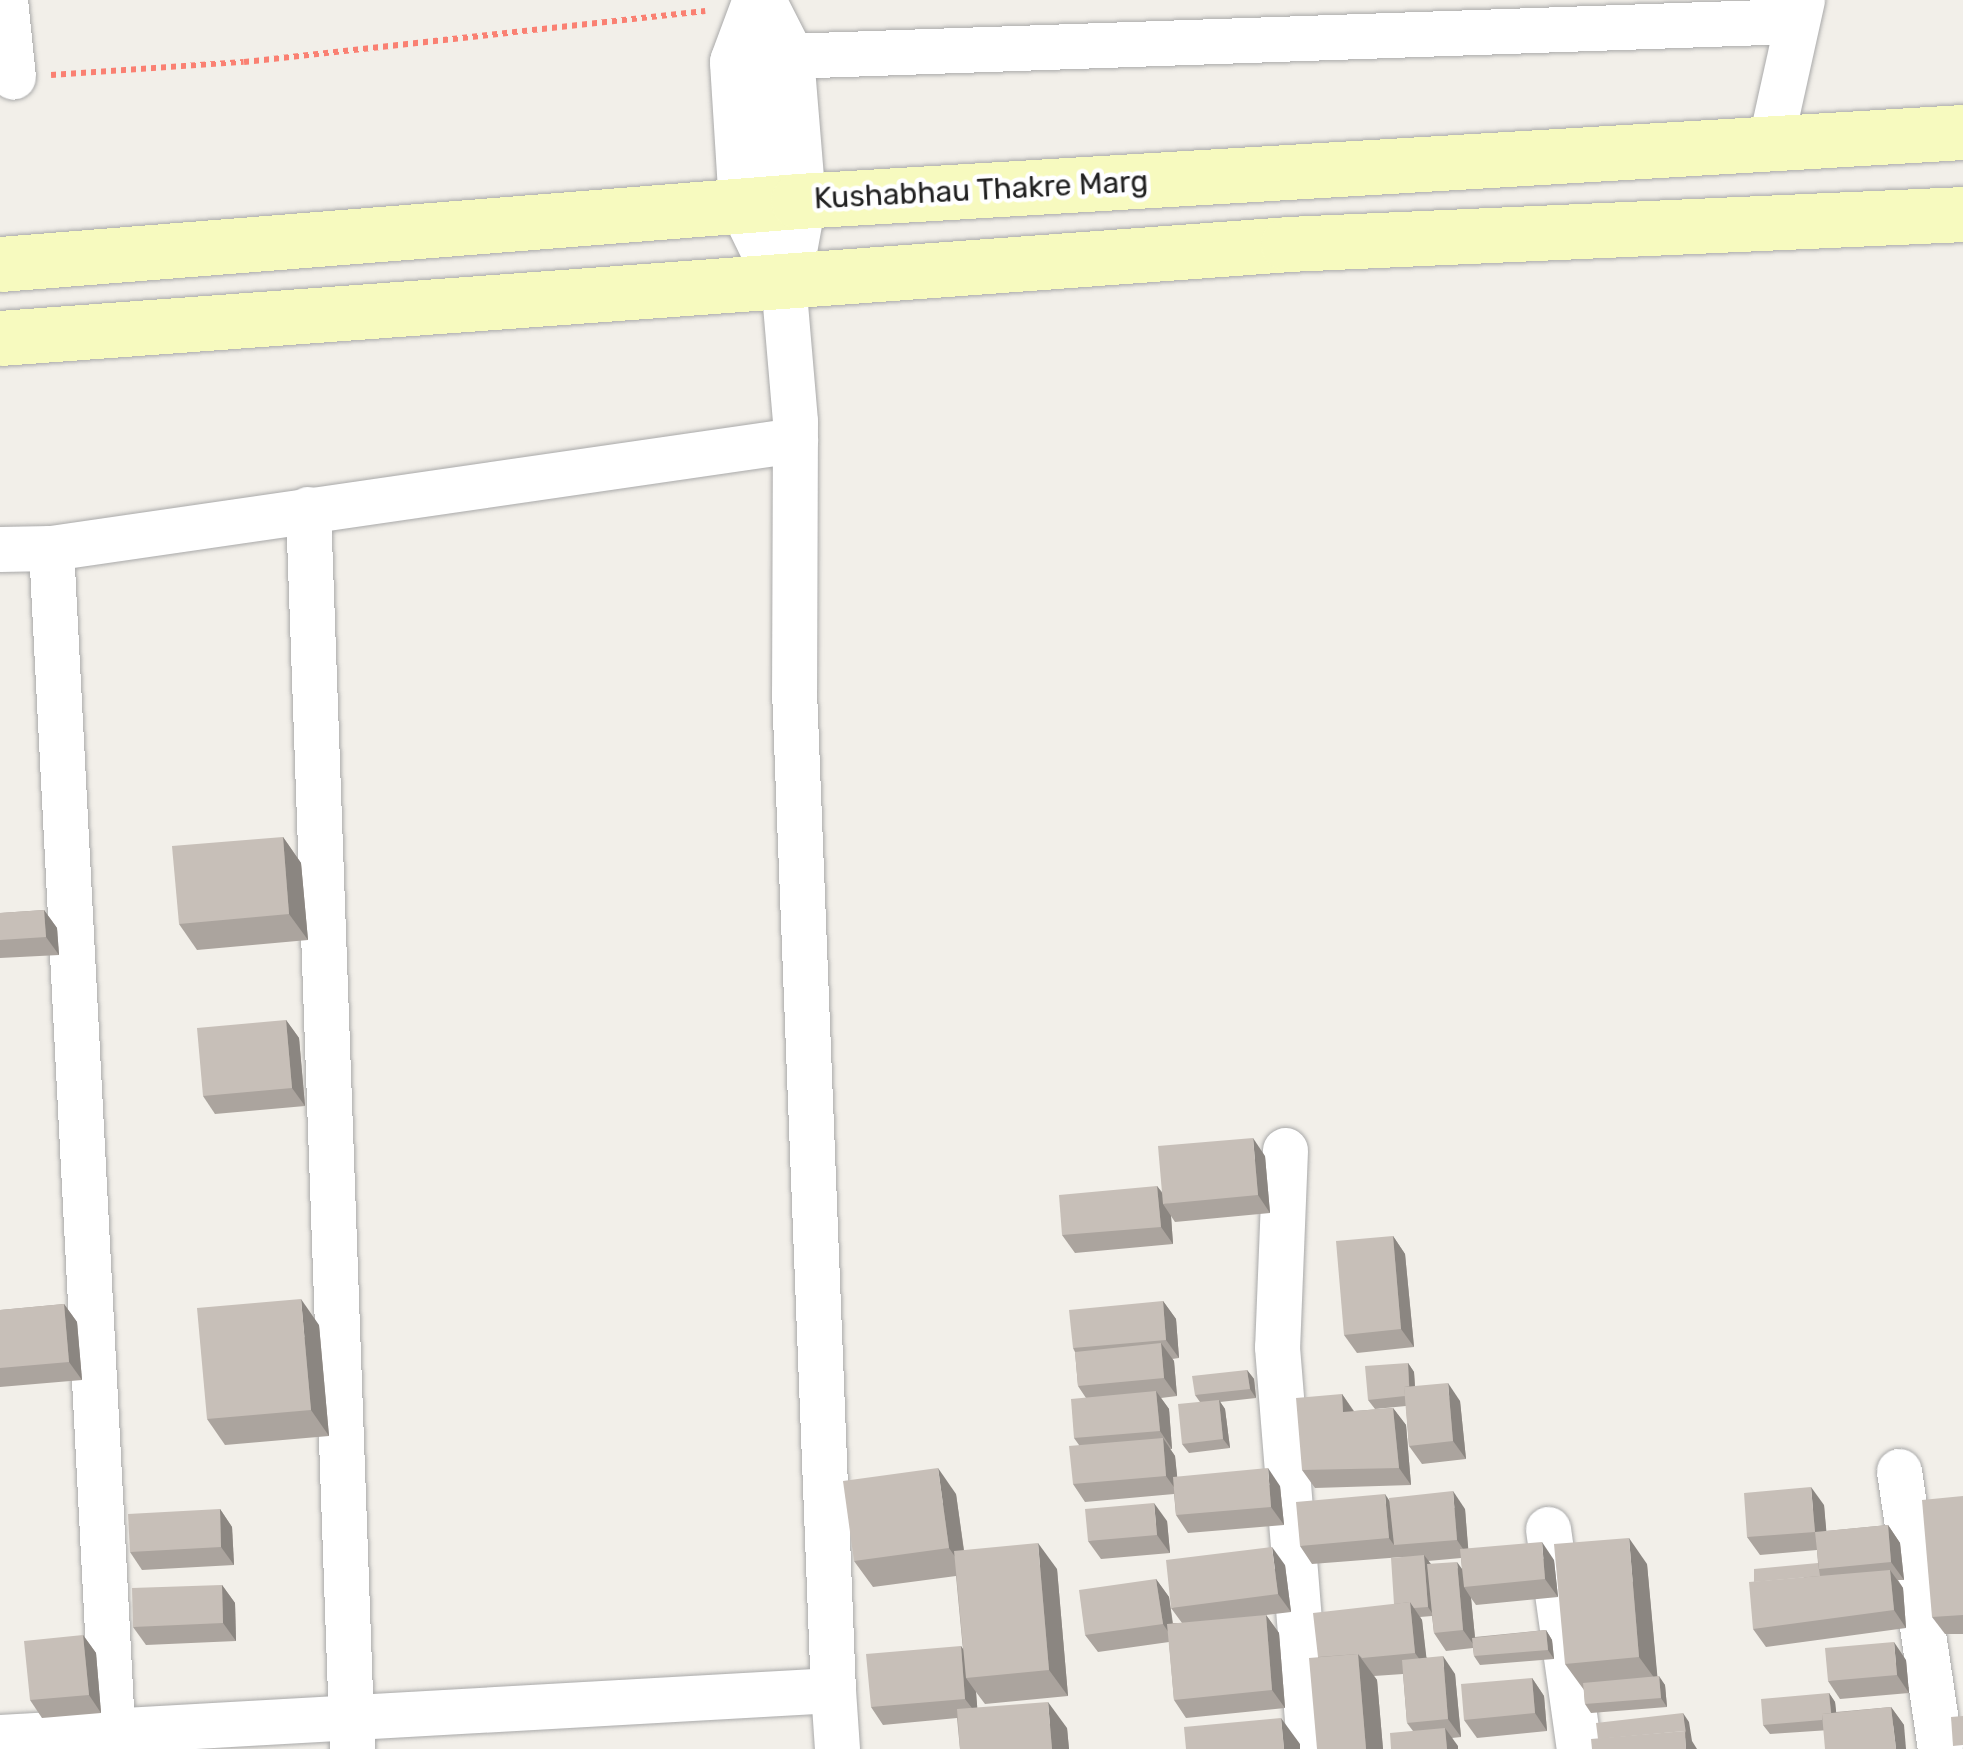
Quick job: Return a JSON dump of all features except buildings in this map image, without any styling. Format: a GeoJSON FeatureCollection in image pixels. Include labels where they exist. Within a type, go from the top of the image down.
{"type":"FeatureCollection","features":[{"type":"Feature","properties":{"kind":"main road","name":"Kushabhau Thakre Marg"},"geometry":{"type":"LineString","coordinates":[[0,264],[772,203],[1963,132]]}},
{"type":"Feature","properties":{"kind":"main road"},"geometry":{"type":"LineString","coordinates":[[0,338],[1288,244],[1963,214]]}},
{"type":"Feature","properties":{"kind":"street"},"geometry":{"type":"LineString","coordinates":[[5,0],[13,78]]}},
{"type":"Feature","properties":{"kind":"street"},"geometry":{"type":"LineString","coordinates":[[760,3],[786,56],[772,203]]}},
{"type":"Feature","properties":{"kind":"street"},"geometry":{"type":"LineString","coordinates":[[760,3],[737,62],[772,203],[783,280],[795,440],[794,690],[837,1749]]}},
{"type":"Feature","properties":{"kind":"street"},"geometry":{"type":"LineString","coordinates":[[786,56],[1798,11],[1770,144]]}},
{"type":"Feature","properties":{"kind":"street"},"geometry":{"type":"LineString","coordinates":[[0,550],[51,548],[795,440]]}},
{"type":"Feature","properties":{"kind":"street"},"geometry":{"type":"LineString","coordinates":[[308,508],[351,1732]]}},
{"type":"Feature","properties":{"kind":"street"},"geometry":{"type":"LineString","coordinates":[[51,548],[113,1740]]}},
{"type":"Feature","properties":{"kind":"street"},"geometry":{"type":"LineString","coordinates":[[1286,1150],[1276,1347],[1310,1749]]}},
{"type":"Feature","properties":{"kind":"street"},"geometry":{"type":"LineString","coordinates":[[1899,1471],[1940,1749]]}},
{"type":"Feature","properties":{"kind":"street"},"geometry":{"type":"LineString","coordinates":[[1548,1529],[1578,1749]]}},
{"type":"Feature","properties":{"kind":"street"},"geometry":{"type":"LineString","coordinates":[[0,1737],[113,1740],[351,1732],[833,1690]]}},
{"type":"Feature","properties":{"kind":"path"},"geometry":{"type":"LineString","coordinates":[[13,78],[244,62],[760,3]]}}]}
